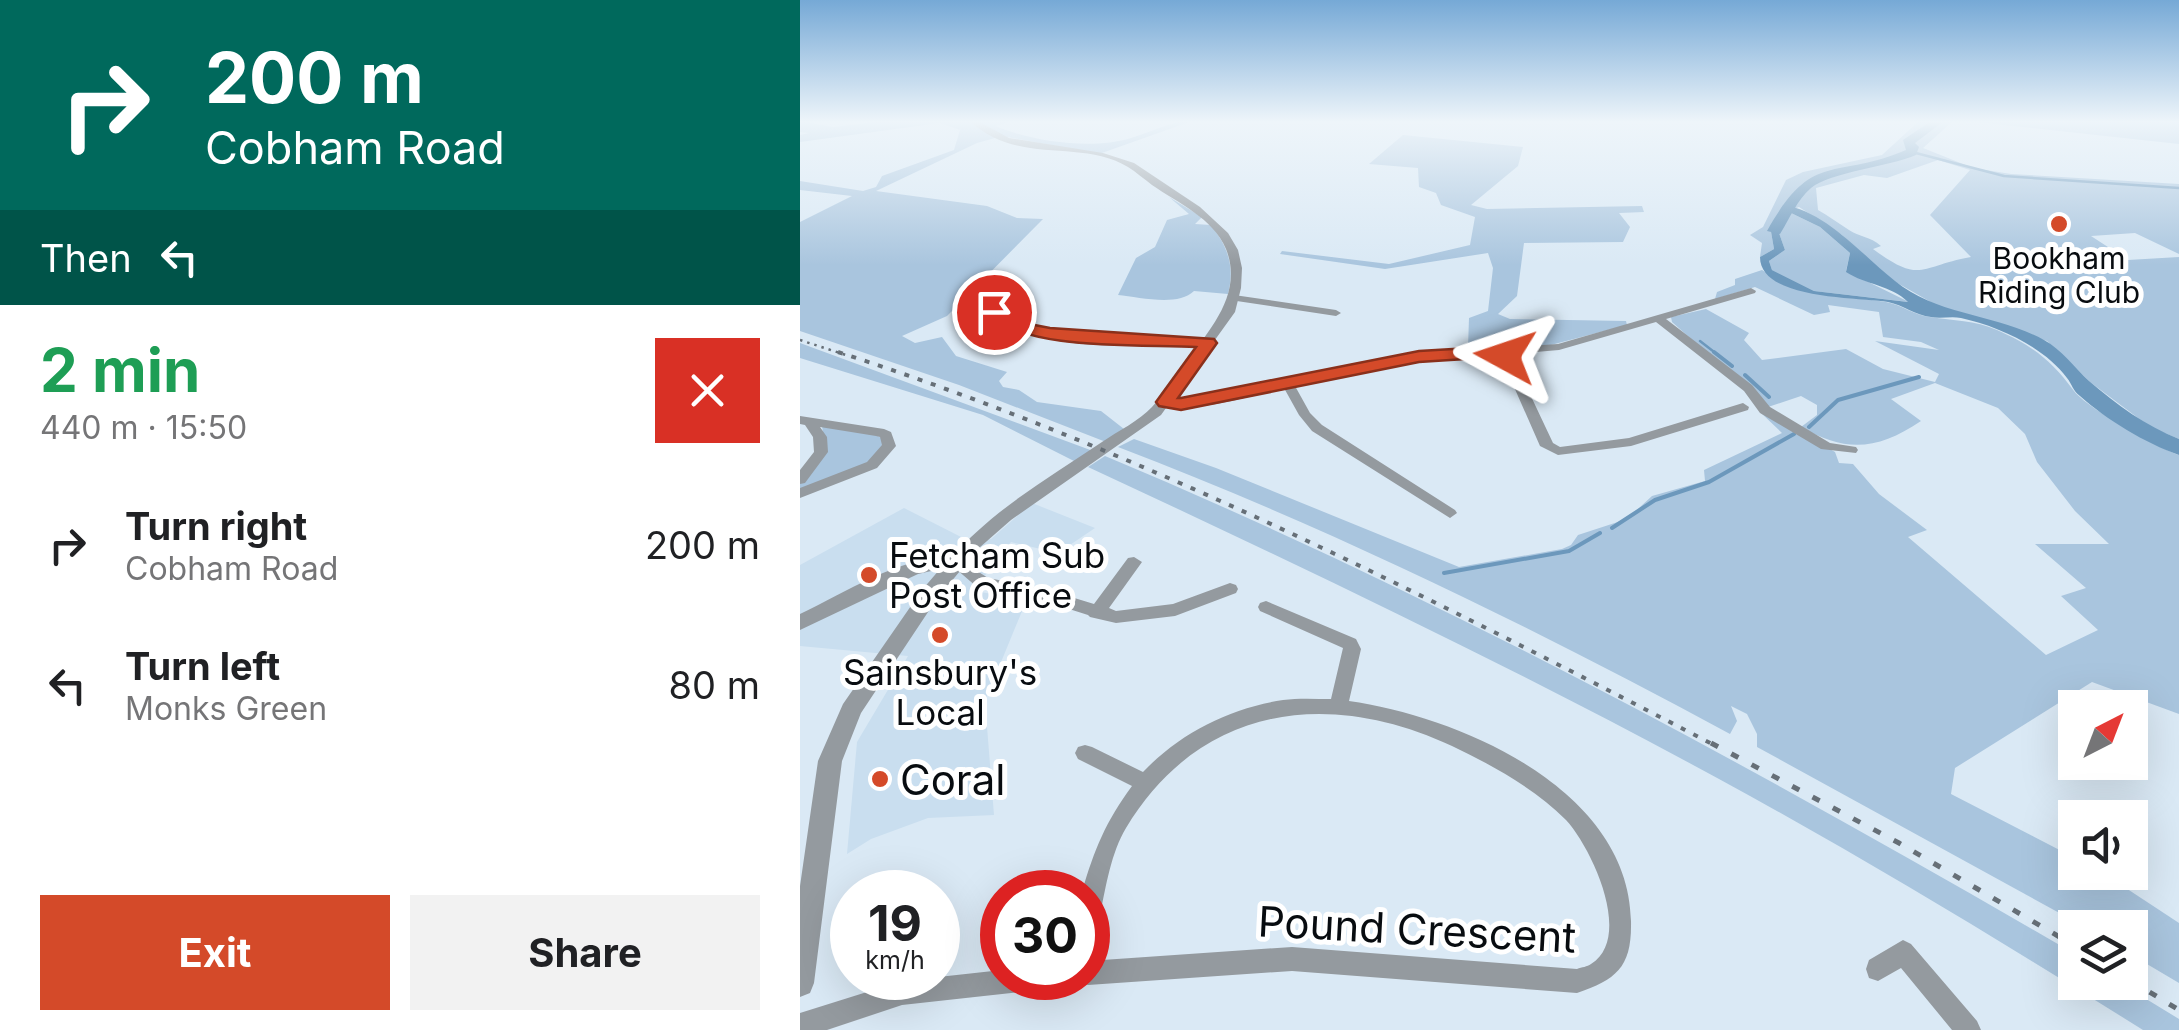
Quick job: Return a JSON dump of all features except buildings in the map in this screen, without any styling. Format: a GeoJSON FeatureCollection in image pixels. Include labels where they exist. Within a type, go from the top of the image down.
{"type":"FeatureCollection","features":[{"type":"Feature","properties":{"kind":"street"},"geometry":{"type":"LineString","coordinates":[[800,983],[808,870],[830,762],[843,728],[890,650],[957,563],[1005,516],[1136,428],[1166,402],[1234,298],[1237,260],[1223,233],[1196,208],[1137,169]]}},
{"type":"Feature","properties":{"kind":"street"},"geometry":{"type":"LineString","coordinates":[[1166,402],[1195,403],[1419,357],[1504,352],[1587,341],[1751,291]]}},
{"type":"Feature","properties":{"kind":"street"},"geometry":{"type":"LineString","coordinates":[[1234,298],[1336,314]]}},
{"type":"Feature","properties":{"kind":"street"},"geometry":{"type":"LineString","coordinates":[[978,302],[1009,324],[1026,330],[1208,343]]}},
{"type":"Feature","properties":{"kind":"street"},"geometry":{"type":"LineString","coordinates":[[1660,319],[1748,388],[1765,410],[1826,446],[1851,450]]}},
{"type":"Feature","properties":{"kind":"street"},"geometry":{"type":"LineString","coordinates":[[1504,352],[1547,446],[1558,451],[1631,442],[1743,407]]}},
{"type":"Feature","properties":{"kind":"street"},"geometry":{"type":"LineString","coordinates":[[1287,383],[1304,416],[1318,428],[1450,513]]}},
{"type":"Feature","properties":{"kind":"street"},"geometry":{"type":"LineString","coordinates":[[800,480],[821,452],[820,437],[805,421]]}},
{"type":"Feature","properties":{"kind":"street"},"geometry":{"type":"LineString","coordinates":[[800,493],[872,465],[890,446],[886,435],[879,432],[805,421]]}},
{"type":"Feature","properties":{"kind":"street"},"geometry":{"type":"LineString","coordinates":[[1096,613],[1134,562]]}},
{"type":"Feature","properties":{"kind":"street"},"geometry":{"type":"LineString","coordinates":[[800,623],[920,565],[957,563],[983,584],[1045,594],[1116,617],[1155,615],[1230,589]]}},
{"type":"Feature","properties":{"kind":"street"},"geometry":{"type":"LineString","coordinates":[[1266,607],[1350,644],[1339,704]]}},
{"type":"Feature","properties":{"kind":"street","name":"Pound Crescent"},"geometry":{"type":"LineString","coordinates":[[1103,870],[1118,822],[1146,784],[1182,749],[1222,725],[1281,706],[1339,704],[1410,720],[1460,739],[1519,771],[1567,807],[1602,850],[1620,898],[1618,935],[1603,970],[1592,979],[1292,959],[1110,971]]}},
{"type":"Feature","properties":{"kind":"street"},"geometry":{"type":"LineString","coordinates":[[1085,753],[1146,784]]}},
{"type":"Feature","properties":{"kind":"street"},"geometry":{"type":"LineString","coordinates":[[1878,969],[1904,952],[1968,1030]]}},
{"type":"Feature","properties":{"kind":"street"},"geometry":{"type":"LineString","coordinates":[[800,1026],[902,992],[980,984]]}},
{"type":"Feature","properties":{"kind":"shaded area"},"geometry":{"type":"Polygon","coordinates":[[[901,169],[922,169],[876,191],[987,206],[1017,218],[1043,219],[947,316],[902,336],[915,343],[942,337],[956,356],[1007,372],[999,381],[1003,387],[1019,390],[1037,402],[1101,411],[1124,429],[1106,442],[959,385],[800,331],[800,222],[852,196],[800,190],[800,181],[863,191],[876,187],[882,176],[901,169]]]}},
{"type":"Feature","properties":{"kind":"shaded area"},"geometry":{"type":"Polygon","coordinates":[[[1418,169],[1514,169],[1471,205],[1487,209],[1642,206],[1644,212],[1619,213],[1630,227],[1623,242],[1524,243],[1517,296],[1498,314],[1510,319],[1626,321],[1627,325],[1547,346],[1475,349],[1468,347],[1469,318],[1488,311],[1493,268],[1488,253],[1385,269],[1280,254],[1282,251],[1389,264],[1470,245],[1475,217],[1441,205],[1436,193],[1419,187],[1418,169]]]}},
{"type":"Feature","properties":{"kind":"shaded area"},"geometry":{"type":"Polygon","coordinates":[[[1912,169],[1887,178],[1864,175],[1816,188],[1818,210],[1877,243],[1881,246],[1873,249],[1889,260],[1912,270],[1971,257],[1930,215],[1970,170],[1967,169],[2179,184],[2179,254],[2135,233],[2091,236],[2128,260],[2179,257],[2179,439],[2150,427],[2090,382],[2047,341],[1936,305],[1892,280],[1842,235],[1799,207],[1781,214],[1770,226],[1774,249],[1760,257],[1762,243],[1750,235],[1763,227],[1786,180],[1803,172],[1912,169]]]}},
{"type":"Feature","properties":{"kind":"shaded area"},"geometry":{"type":"Polygon","coordinates":[[[1169,197],[1202,217],[1195,224],[1211,225],[1217,233],[1230,266],[1228,294],[1194,291],[1168,300],[1118,295],[1136,258],[1155,247],[1167,220],[1189,214],[1169,197]]]}},
{"type":"Feature","properties":{"kind":"shaded area"},"geometry":{"type":"Polygon","coordinates":[[[1783,205],[1829,225],[1912,293],[2044,340],[2121,406],[2179,439],[2179,455],[2102,414],[2078,394],[2046,357],[2005,332],[1961,318],[1925,316],[1888,302],[1813,294],[1776,281],[1764,271],[1760,257],[1774,249],[1770,226],[1781,214],[1783,205]],[[1791,213],[1778,230],[1785,250],[1769,261],[1772,270],[1814,291],[1908,302],[1846,272],[1850,253],[1820,227],[1791,213]]]}},
{"type":"Feature","properties":{"kind":"shaded area"},"geometry":{"type":"Polygon","coordinates":[[[1791,213],[1820,227],[1850,253],[1846,271],[1909,302],[1814,291],[1772,270],[1769,261],[1785,250],[1778,230],[1791,213]]]}},
{"type":"Feature","properties":{"kind":"shaded area"},"geometry":{"type":"Polygon","coordinates":[[[1762,270],[1809,292],[1886,302],[1924,316],[1997,330],[2040,355],[2093,407],[2179,455],[2179,714],[2148,703],[2148,690],[2114,690],[2092,682],[2079,690],[2058,690],[2058,703],[1955,768],[1951,794],[2058,849],[2058,890],[2129,890],[2179,923],[2179,983],[2148,965],[2148,910],[2058,912],[1757,747],[1757,734],[1747,714],[1731,706],[1737,721],[1730,734],[1428,580],[1118,447],[1134,439],[1216,468],[1459,567],[1562,549],[1578,535],[1627,519],[1652,496],[1705,481],[1704,470],[1782,433],[1762,411],[1835,452],[1839,463],[1853,464],[1879,494],[1927,530],[1908,537],[2046,655],[2098,630],[2061,596],[2086,588],[2035,544],[2109,544],[2075,511],[2037,462],[2025,434],[1998,408],[1935,383],[1891,399],[1921,421],[1905,431],[1862,445],[1833,441],[1801,427],[1817,415],[1817,405],[1801,396],[1768,407],[1671,317],[1706,309],[1749,333],[1744,340],[1762,360],[1846,349],[1883,369],[1935,382],[1939,374],[1875,341],[1939,350],[1921,342],[1883,337],[1879,312],[1828,305],[1830,312],[1814,315],[1755,287],[1715,299],[1717,292],[1735,285],[1735,279],[1762,270]]]}},
{"type":"Feature","properties":{"kind":"shaded area"},"geometry":{"type":"Polygon","coordinates":[[[800,343],[1093,451],[1076,462],[983,415],[800,358],[800,343]]]}},
{"type":"Feature","properties":{"kind":"shaded area"},"geometry":{"type":"Polygon","coordinates":[[[822,426],[885,440],[861,467],[800,491],[800,484],[826,452],[822,426]]]}},
{"type":"Feature","properties":{"kind":"shaded area"},"geometry":{"type":"Polygon","coordinates":[[[1105,456],[1230,510],[1598,689],[2058,944],[2058,977],[1880,870],[1641,737],[1406,618],[1088,467],[1105,456]]]}},
{"type":"Feature","properties":{"kind":"shaded area"},"geometry":{"type":"Polygon","coordinates":[[[1032,503],[1095,528],[1058,553],[1011,542],[973,591],[1027,599],[985,701],[994,815],[928,818],[871,839],[847,854],[857,742],[908,656],[800,646],[800,565],[904,508],[967,540],[991,539],[1032,503]]]}},
{"type":"Feature","properties":{"kind":"shaded area"},"geometry":{"type":"Polygon","coordinates":[[[2094,1000],[2148,1000],[2179,1019],[2179,1030],[2143,1030],[2094,1000]]]}},
{"type":"Feature","properties":{"kind":"waterway"},"geometry":{"type":"LineString","coordinates":[[1775,231],[1804,187],[1818,177],[1854,169]]}},
{"type":"Feature","properties":{"kind":"waterway"},"geometry":{"type":"LineString","coordinates":[[1977,169],[2004,176],[2179,188]]}},
{"type":"Feature","properties":{"kind":"waterway"},"geometry":{"type":"LineString","coordinates":[[1700,341],[1718,355]]}},
{"type":"Feature","properties":{"kind":"waterway"},"geometry":{"type":"LineString","coordinates":[[1714,352],[1732,366]]}},
{"type":"Feature","properties":{"kind":"waterway"},"geometry":{"type":"LineString","coordinates":[[1745,375],[1769,397]]}},
{"type":"Feature","properties":{"kind":"waterway"},"geometry":{"type":"LineString","coordinates":[[1809,427],[1838,400],[1919,377]]}},
{"type":"Feature","properties":{"kind":"waterway"},"geometry":{"type":"LineString","coordinates":[[1612,528],[1655,500],[1709,482],[1794,434]]}},
{"type":"Feature","properties":{"kind":"waterway"},"geometry":{"type":"LineString","coordinates":[[1444,573],[1569,551],[1600,533]]}},
{"type":"Feature","properties":{"kind":"railway"},"geometry":{"type":"LineString","coordinates":[[800,340],[846,355]]}},
{"type":"Feature","properties":{"kind":"railway"},"geometry":{"type":"LineString","coordinates":[[838,352],[952,391],[1176,481],[1394,582],[1716,746]]}},
{"type":"Feature","properties":{"kind":"railway"},"geometry":{"type":"LineString","coordinates":[[1711,743],[1899,843],[2058,936]]}},
{"type":"Feature","properties":{"kind":"railway"},"geometry":{"type":"LineString","coordinates":[[2148,991],[2179,1010]]}},
{"type":"Feature","properties":{"kind":"place","name":"Bookham Riding Club"},"geometry":{"type":"Point","coordinates":[2059,224]}},
{"type":"Feature","properties":{"kind":"place","name":"Fetcham Sub Post Office"},"geometry":{"type":"Point","coordinates":[869,575]}},
{"type":"Feature","properties":{"kind":"place","name":"Sainsbury's Local"},"geometry":{"type":"Point","coordinates":[940,635]}},
{"type":"Feature","properties":{"kind":"place","name":"Coral"},"geometry":{"type":"Point","coordinates":[880,779]}},
{"type":"Feature","properties":{"kind":"route"},"geometry":{"type":"LineString","coordinates":[[994,312],[1014,326],[1050,334],[1208,343],[1166,402],[1181,404],[1419,357],[1463,352],[1504,352],[1505,356]]}}]}
